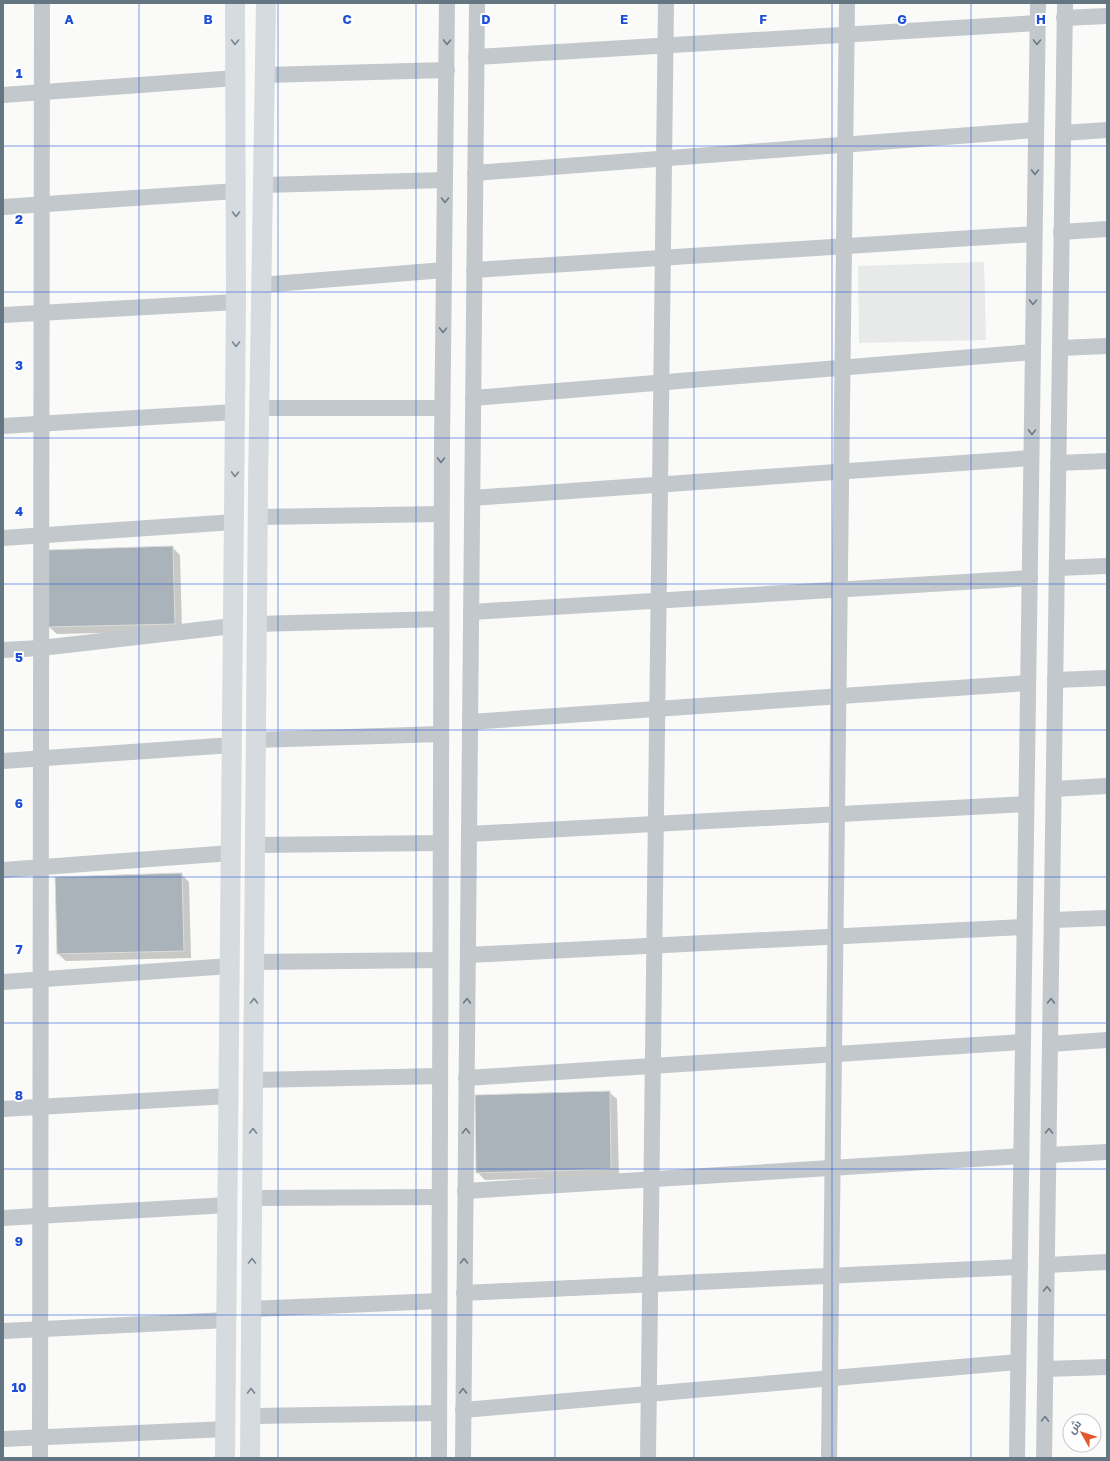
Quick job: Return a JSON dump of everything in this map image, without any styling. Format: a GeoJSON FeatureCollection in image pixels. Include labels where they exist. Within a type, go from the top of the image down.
{"type":"FeatureCollection","features":[{"type":"Feature","properties":{"kind":"main road"},"geometry":{"type":"LineString","coordinates":[[225,1458],[236,302],[235,3]]}},
{"type":"Feature","properties":{"kind":"main road"},"geometry":{"type":"LineString","coordinates":[[250,1458],[259,408],[266,3]]}},
{"type":"Feature","properties":{"kind":"street"},"geometry":{"type":"LineString","coordinates":[[40,1458],[42,3]]}},
{"type":"Feature","properties":{"kind":"street"},"geometry":{"type":"LineString","coordinates":[[439,1458],[441,514],[448,3]]}},
{"type":"Feature","properties":{"kind":"street"},"geometry":{"type":"LineString","coordinates":[[463,1458],[477,3]]}},
{"type":"Feature","properties":{"kind":"street"},"geometry":{"type":"LineString","coordinates":[[648,1458],[666,3]]}},
{"type":"Feature","properties":{"kind":"street"},"geometry":{"type":"LineString","coordinates":[[829,1458],[847,3]]}},
{"type":"Feature","properties":{"kind":"street"},"geometry":{"type":"LineString","coordinates":[[1017,1458],[1038,3]]}},
{"type":"Feature","properties":{"kind":"street"},"geometry":{"type":"LineString","coordinates":[[1044,1458],[1065,10],[1107,16]]}},
{"type":"Feature","properties":{"kind":"street"},"geometry":{"type":"LineString","coordinates":[[476,57],[1038,23]]}},
{"type":"Feature","properties":{"kind":"street"},"geometry":{"type":"LineString","coordinates":[[265,74],[447,70]]}},
{"type":"Feature","properties":{"kind":"street"},"geometry":{"type":"LineString","coordinates":[[3,95],[236,78]]}},
{"type":"Feature","properties":{"kind":"street"},"geometry":{"type":"LineString","coordinates":[[475,172],[1036,130]]}},
{"type":"Feature","properties":{"kind":"street"},"geometry":{"type":"LineString","coordinates":[[1063,133],[1107,130]]}},
{"type":"Feature","properties":{"kind":"street"},"geometry":{"type":"LineString","coordinates":[[263,185],[445,180]]}},
{"type":"Feature","properties":{"kind":"street"},"geometry":{"type":"LineString","coordinates":[[3,207],[236,192]]}},
{"type":"Feature","properties":{"kind":"street"},"geometry":{"type":"LineString","coordinates":[[1061,232],[1107,229]]}},
{"type":"Feature","properties":{"kind":"street"},"geometry":{"type":"LineString","coordinates":[[474,270],[1034,234]]}},
{"type":"Feature","properties":{"kind":"street"},"geometry":{"type":"LineString","coordinates":[[261,285],[444,270]]}},
{"type":"Feature","properties":{"kind":"street"},"geometry":{"type":"LineString","coordinates":[[3,315],[236,302]]}},
{"type":"Feature","properties":{"kind":"street"},"geometry":{"type":"LineString","coordinates":[[1060,348],[1107,346]]}},
{"type":"Feature","properties":{"kind":"street"},"geometry":{"type":"LineString","coordinates":[[473,398],[1033,352]]}},
{"type":"Feature","properties":{"kind":"street"},"geometry":{"type":"LineString","coordinates":[[259,408],[442,408]]}},
{"type":"Feature","properties":{"kind":"street"},"geometry":{"type":"LineString","coordinates":[[3,426],[235,412]]}},
{"type":"Feature","properties":{"kind":"street"},"geometry":{"type":"LineString","coordinates":[[472,498],[1031,458]]}},
{"type":"Feature","properties":{"kind":"street"},"geometry":{"type":"LineString","coordinates":[[1058,463],[1107,461]]}},
{"type":"Feature","properties":{"kind":"street"},"geometry":{"type":"LineString","coordinates":[[258,517],[441,514]]}},
{"type":"Feature","properties":{"kind":"street"},"geometry":{"type":"LineString","coordinates":[[3,538],[234,522]]}},
{"type":"Feature","properties":{"kind":"street"},"geometry":{"type":"LineString","coordinates":[[1057,568],[1107,566]]}},
{"type":"Feature","properties":{"kind":"street"},"geometry":{"type":"LineString","coordinates":[[471,612],[1030,578]]}},
{"type":"Feature","properties":{"kind":"street"},"geometry":{"type":"LineString","coordinates":[[257,624],[441,619]]}},
{"type":"Feature","properties":{"kind":"street"},"geometry":{"type":"LineString","coordinates":[[3,650],[41,648],[233,626]]}},
{"type":"Feature","properties":{"kind":"street"},"geometry":{"type":"LineString","coordinates":[[1055,680],[1107,678]]}},
{"type":"Feature","properties":{"kind":"street"},"geometry":{"type":"LineString","coordinates":[[470,722],[1028,683]]}},
{"type":"Feature","properties":{"kind":"street"},"geometry":{"type":"LineString","coordinates":[[256,740],[441,734]]}},
{"type":"Feature","properties":{"kind":"street"},"geometry":{"type":"LineString","coordinates":[[3,761],[232,745]]}},
{"type":"Feature","properties":{"kind":"street"},"geometry":{"type":"LineString","coordinates":[[1054,789],[1107,786]]}},
{"type":"Feature","properties":{"kind":"street"},"geometry":{"type":"LineString","coordinates":[[469,834],[1026,804]]}},
{"type":"Feature","properties":{"kind":"street"},"geometry":{"type":"LineString","coordinates":[[255,845],[440,843]]}},
{"type":"Feature","properties":{"kind":"street"},"geometry":{"type":"LineString","coordinates":[[3,870],[231,853]]}},
{"type":"Feature","properties":{"kind":"street"},"geometry":{"type":"LineString","coordinates":[[1052,920],[1107,918]]}},
{"type":"Feature","properties":{"kind":"street"},"geometry":{"type":"LineString","coordinates":[[468,955],[1024,927]]}},
{"type":"Feature","properties":{"kind":"street"},"geometry":{"type":"LineString","coordinates":[[254,962],[440,960]]}},
{"type":"Feature","properties":{"kind":"street"},"geometry":{"type":"LineString","coordinates":[[3,982],[230,966]]}},
{"type":"Feature","properties":{"kind":"street"},"geometry":{"type":"LineString","coordinates":[[1050,1044],[1107,1040]]}},
{"type":"Feature","properties":{"kind":"street"},"geometry":{"type":"LineString","coordinates":[[466,1078],[1023,1042]]}},
{"type":"Feature","properties":{"kind":"street"},"geometry":{"type":"LineString","coordinates":[[253,1080],[440,1076]]}},
{"type":"Feature","properties":{"kind":"street"},"geometry":{"type":"LineString","coordinates":[[3,1109],[229,1096]]}},
{"type":"Feature","properties":{"kind":"street"},"geometry":{"type":"LineString","coordinates":[[1049,1155],[1107,1152]]}},
{"type":"Feature","properties":{"kind":"street"},"geometry":{"type":"LineString","coordinates":[[465,1192],[1021,1156]]}},
{"type":"Feature","properties":{"kind":"street"},"geometry":{"type":"LineString","coordinates":[[252,1198],[439,1197]]}},
{"type":"Feature","properties":{"kind":"street"},"geometry":{"type":"LineString","coordinates":[[3,1218],[228,1205]]}},
{"type":"Feature","properties":{"kind":"street"},"geometry":{"type":"LineString","coordinates":[[1047,1265],[1107,1262]]}},
{"type":"Feature","properties":{"kind":"street"},"geometry":{"type":"LineString","coordinates":[[464,1293],[1020,1268]]}},
{"type":"Feature","properties":{"kind":"street"},"geometry":{"type":"LineString","coordinates":[[252,1309],[439,1301]]}},
{"type":"Feature","properties":{"kind":"street"},"geometry":{"type":"LineString","coordinates":[[3,1330],[227,1320]]}},
{"type":"Feature","properties":{"kind":"street"},"geometry":{"type":"LineString","coordinates":[[463,1410],[1018,1362]]}},
{"type":"Feature","properties":{"kind":"street"},"geometry":{"type":"LineString","coordinates":[[1046,1369],[1107,1367]]}},
{"type":"Feature","properties":{"kind":"street"},"geometry":{"type":"LineString","coordinates":[[251,1416],[439,1413]]}},
{"type":"Feature","properties":{"kind":"street"},"geometry":{"type":"LineString","coordinates":[[3,1439],[226,1429]]}},
{"type":"Feature","properties":{"kind":"shaded area"},"geometry":{"type":"Polygon","coordinates":[[[984,262],[986,340],[859,343],[858,266],[984,262]]]}},
{"type":"Feature","properties":{"kind":"building"},"geometry":{"type":"Polygon","coordinates":[[[173,546],[175,624],[48,627],[46,550],[173,546]]]}},
{"type":"Feature","properties":{"kind":"building"},"geometry":{"type":"Polygon","coordinates":[[[182,873],[184,951],[57,954],[55,877],[182,873]]]}},
{"type":"Feature","properties":{"kind":"building"},"geometry":{"type":"Polygon","coordinates":[[[610,1091],[611,1169],[476,1173],[475,1095],[610,1091]]]}}]}
